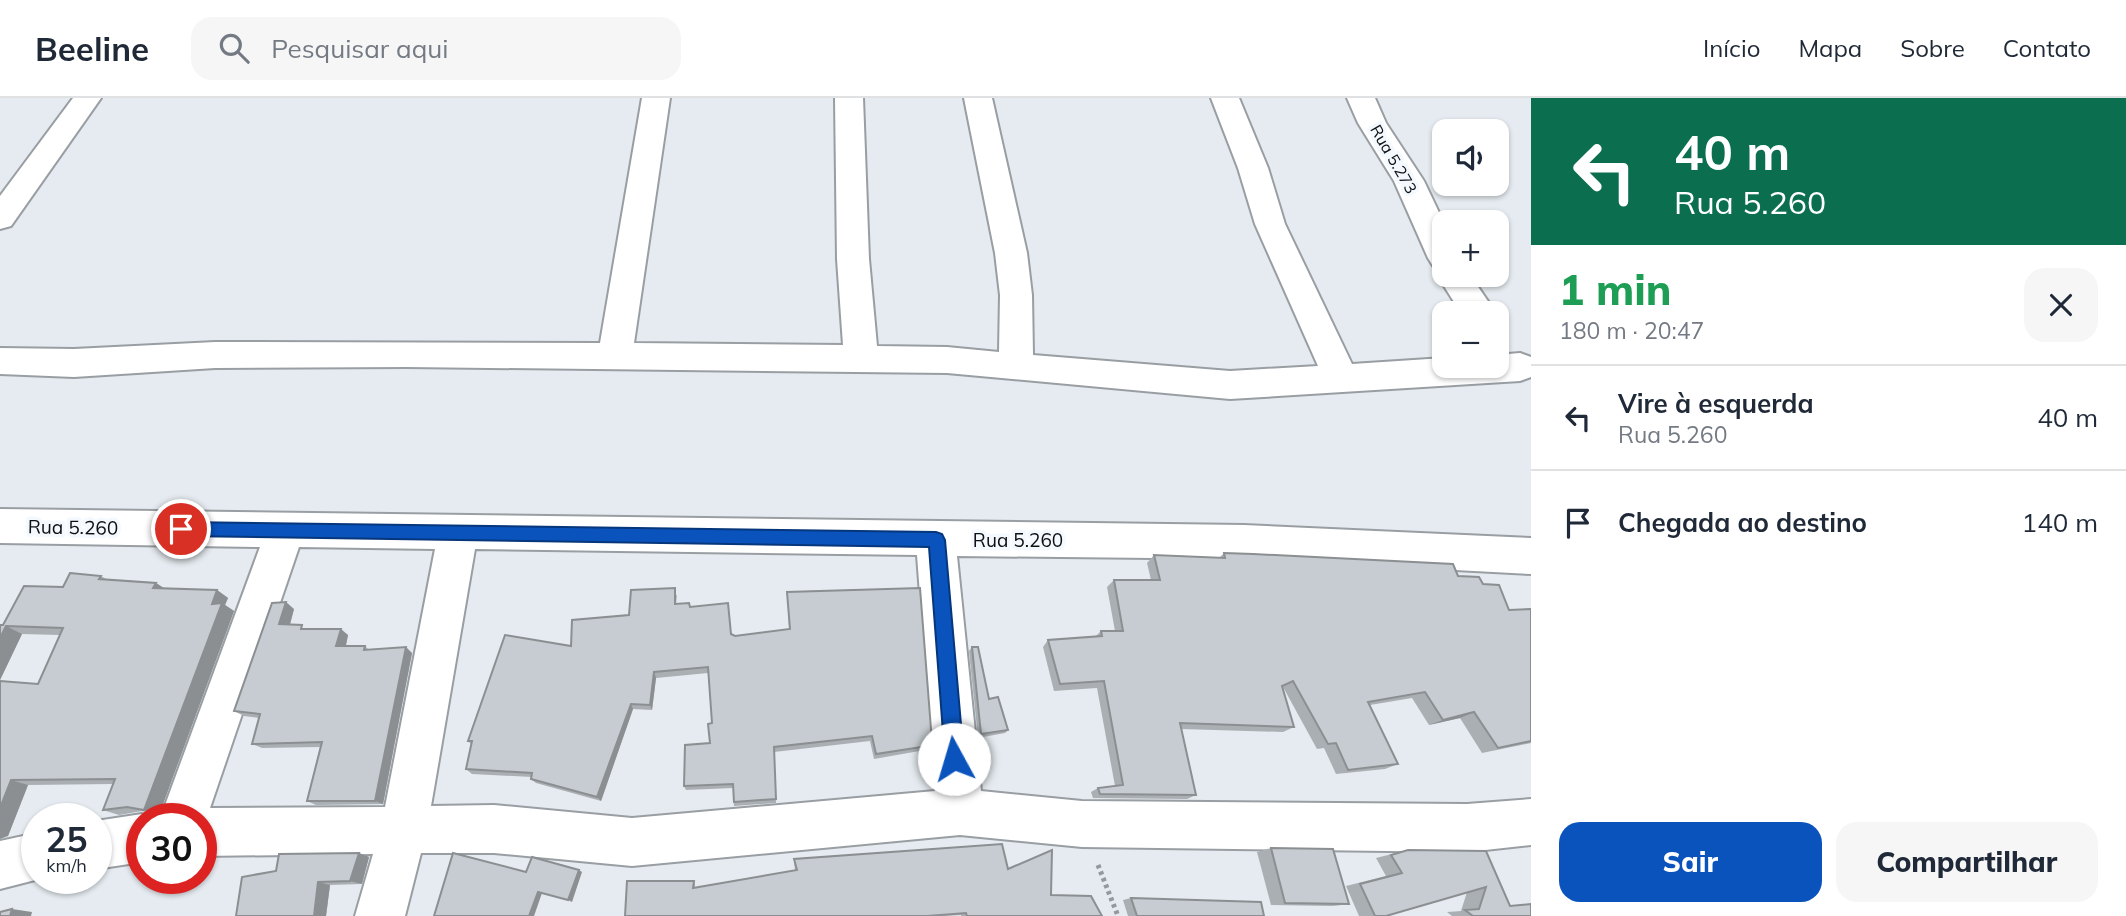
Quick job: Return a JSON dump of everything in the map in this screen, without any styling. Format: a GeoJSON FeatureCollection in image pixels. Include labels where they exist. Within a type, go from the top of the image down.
{"type":"FeatureCollection","features":[{"type":"Feature","properties":{"kind":"street"},"geometry":{"type":"LineString","coordinates":[[0,218],[87,98]]}},
{"type":"Feature","properties":{"kind":"street"},"geometry":{"type":"LineString","coordinates":[[615,358],[656,98]]}},
{"type":"Feature","properties":{"kind":"street"},"geometry":{"type":"LineString","coordinates":[[849,98],[853,259],[861,361]]}},
{"type":"Feature","properties":{"kind":"street"},"geometry":{"type":"LineString","coordinates":[[978,98],[1011,253],[1016,295],[1016,366]]}},
{"type":"Feature","properties":{"kind":"street"},"geometry":{"type":"LineString","coordinates":[[1225,98],[1253,168],[1270,223],[1341,378]]}},
{"type":"Feature","properties":{"kind":"street","name":"Rua 5.273"},"geometry":{"type":"LineString","coordinates":[[1361,98],[1372,123],[1409,181],[1432,232]]}},
{"type":"Feature","properties":{"kind":"street"},"geometry":{"type":"LineString","coordinates":[[1509,352],[1525,372]]}},
{"type":"Feature","properties":{"kind":"street"},"geometry":{"type":"LineString","coordinates":[[0,361],[74,363],[242,355],[947,360],[1230,385],[1341,378],[1525,372]]}},
{"type":"Feature","properties":{"kind":"street","name":"Rua 5.260"},"geometry":{"type":"LineString","coordinates":[[0,526],[1244,542],[1531,556]]}},
{"type":"Feature","properties":{"kind":"street"},"geometry":{"type":"LineString","coordinates":[[189,803],[285,531]]}},
{"type":"Feature","properties":{"kind":"street"},"geometry":{"type":"LineString","coordinates":[[380,916],[404,829],[458,533]]}},
{"type":"Feature","properties":{"kind":"street"},"geometry":{"type":"LineString","coordinates":[[936,540],[946,680],[960,812]]}},
{"type":"Feature","properties":{"kind":"street"},"geometry":{"type":"LineString","coordinates":[[217,832],[494,829],[632,842],[960,812],[1082,824],[1466,828],[1531,822]]}},
{"type":"Feature","properties":{"kind":"street"},"geometry":{"type":"LineString","coordinates":[[0,864],[21,860]]}},
{"type":"Feature","properties":{"kind":"path"},"geometry":{"type":"LineString","coordinates":[[1082,824],[1118,916]]}},
{"type":"Feature","properties":{"kind":"building"},"geometry":{"type":"Polygon","coordinates":[[[1224,553],[1453,564],[1458,576],[1479,577],[1483,584],[1499,585],[1509,610],[1531,609],[1531,741],[1498,748],[1474,712],[1443,720],[1425,692],[1368,702],[1398,764],[1348,770],[1336,743],[1328,744],[1293,681],[1282,686],[1294,727],[1180,723],[1196,795],[1100,794],[1098,788],[1123,785],[1104,681],[1060,684],[1048,640],[1102,636],[1101,631],[1123,631],[1114,580],[1160,580],[1154,555],[1225,558],[1224,553]]]}},
{"type":"Feature","properties":{"kind":"building"},"geometry":{"type":"Polygon","coordinates":[[[70,573],[101,576],[99,579],[156,583],[153,588],[217,590],[212,604],[222,603],[147,803],[126,803],[126,807],[112,809],[112,803],[106,803],[115,779],[11,780],[0,808],[0,681],[38,684],[63,628],[6,626],[0,638],[0,625],[3,625],[24,586],[63,587],[70,573]]]}},
{"type":"Feature","properties":{"kind":"building"},"geometry":{"type":"Polygon","coordinates":[[[675,588],[675,604],[689,603],[690,607],[728,603],[731,634],[735,636],[790,629],[787,592],[920,588],[932,742],[927,742],[928,746],[876,754],[872,736],[774,747],[776,799],[734,802],[733,784],[684,786],[685,745],[710,743],[708,724],[712,723],[708,667],[654,672],[650,705],[631,704],[597,797],[531,779],[532,773],[466,769],[472,741],[468,741],[505,635],[571,646],[572,620],[629,615],[631,590],[675,588]]]}},
{"type":"Feature","properties":{"kind":"building"},"geometry":{"type":"Polygon","coordinates":[[[286,602],[279,624],[302,625],[301,629],[341,629],[336,646],[365,646],[364,650],[406,647],[375,801],[307,801],[322,742],[252,744],[260,714],[234,711],[272,603],[286,602]]]}},
{"type":"Feature","properties":{"kind":"building"},"geometry":{"type":"Polygon","coordinates":[[[972,647],[978,647],[989,699],[998,697],[1008,730],[981,734],[972,647]]]}},
{"type":"Feature","properties":{"kind":"building"},"geometry":{"type":"Polygon","coordinates":[[[1002,844],[1008,869],[1052,850],[1051,895],[1091,896],[1102,916],[967,916],[966,913],[927,916],[625,916],[627,881],[694,881],[693,888],[797,870],[794,859],[1002,844]]]}},
{"type":"Feature","properties":{"kind":"building"},"geometry":{"type":"Polygon","coordinates":[[[1271,848],[1333,849],[1349,904],[1285,903],[1271,848]]]}},
{"type":"Feature","properties":{"kind":"building"},"geometry":{"type":"Polygon","coordinates":[[[1408,850],[1486,851],[1510,906],[1531,904],[1531,916],[1473,916],[1465,910],[1479,909],[1486,887],[1386,916],[1375,916],[1360,884],[1402,873],[1391,855],[1408,850]]]}},
{"type":"Feature","properties":{"kind":"building"},"geometry":{"type":"Polygon","coordinates":[[[359,853],[350,881],[318,882],[314,916],[236,916],[242,877],[276,871],[279,854],[359,853]]]}},
{"type":"Feature","properties":{"kind":"building"},"geometry":{"type":"Polygon","coordinates":[[[453,853],[526,872],[532,857],[579,870],[568,900],[538,892],[529,916],[434,916],[453,853]]]}},
{"type":"Feature","properties":{"kind":"building"},"geometry":{"type":"Polygon","coordinates":[[[1131,898],[1261,902],[1264,916],[1137,916],[1131,898]]]}},
{"type":"Feature","properties":{"kind":"building"},"geometry":{"type":"Polygon","coordinates":[[[12,909],[10,916],[0,916],[0,912],[12,909]]]}},
{"type":"Feature","properties":{"kind":"route"},"geometry":{"type":"LineString","coordinates":[[181,529],[936,540],[954,759]]}}]}
